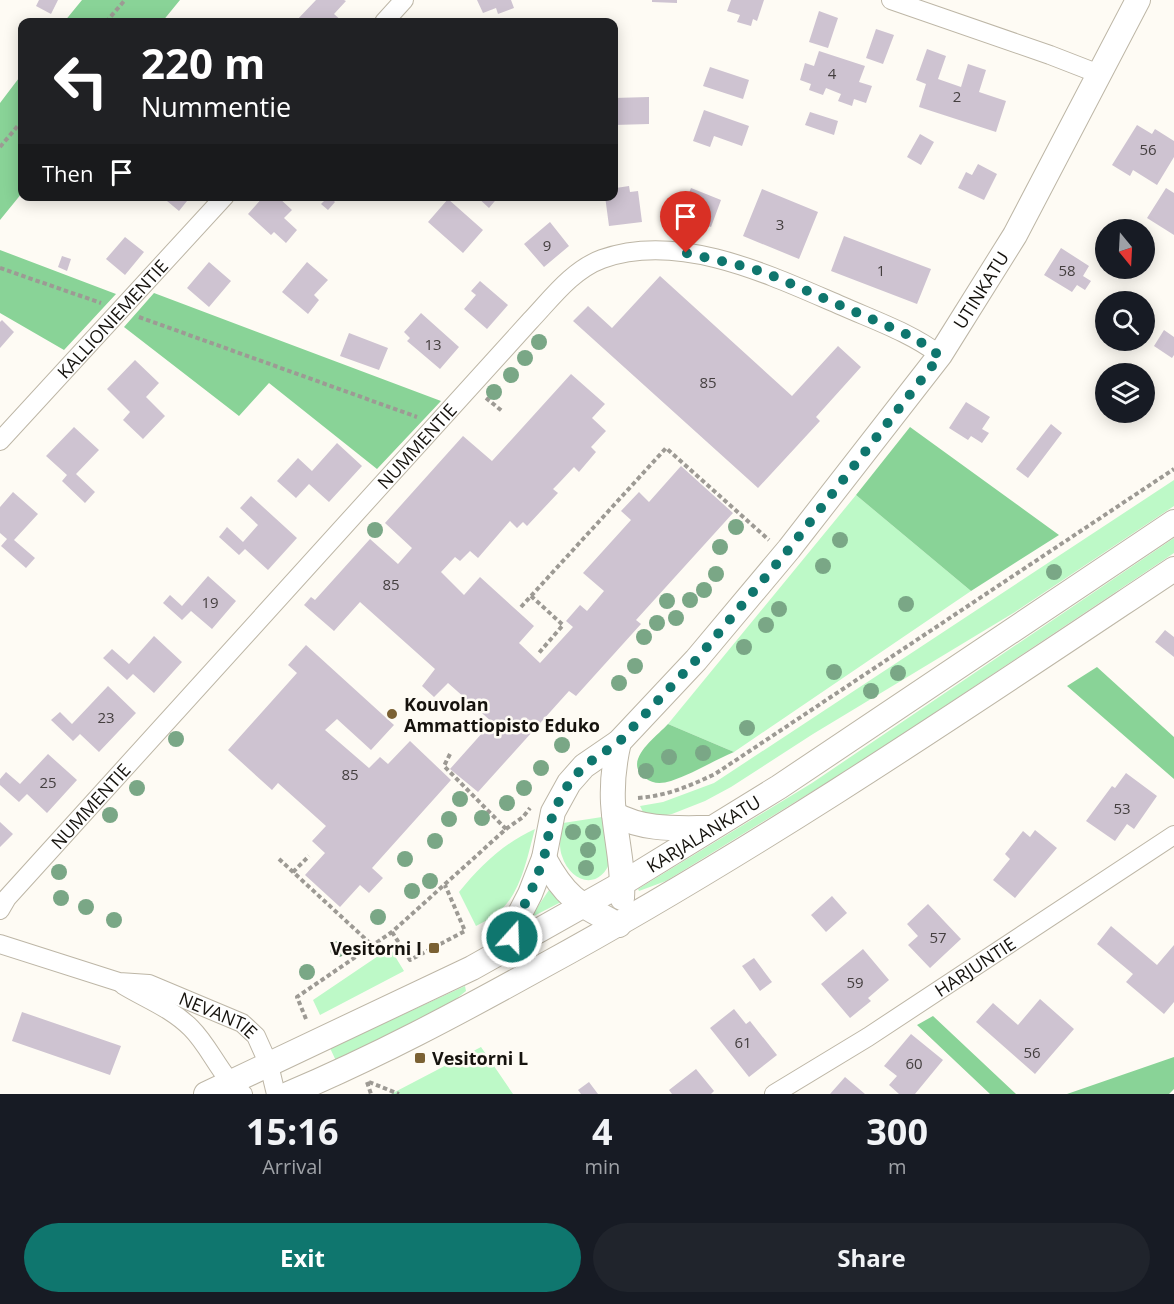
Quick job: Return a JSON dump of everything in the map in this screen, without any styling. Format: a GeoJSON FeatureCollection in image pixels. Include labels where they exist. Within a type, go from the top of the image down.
{"type":"FeatureCollection","features":[{"type":"Feature","properties":{"kind":"main road","name":"UTINKATU"},"geometry":{"type":"LineString","coordinates":[[509,948],[514,925],[530,894],[544,858],[553,812],[564,789],[584,766],[619,742],[696,660],[789,549],[940,356],[1015,235],[1138,0]]}},
{"type":"Feature","properties":{"kind":"main road","name":"KARJALANKATU"},"geometry":{"type":"LineString","coordinates":[[206,1094],[236,1089],[269,1065],[316,1040],[472,968],[623,883],[788,780],[1174,522]]}},
{"type":"Feature","properties":{"kind":"main road","name":"KARJALANKATU"},"geometry":{"type":"LineString","coordinates":[[288,1094],[409,1039],[619,925],[791,822],[929,733],[1174,569]]}},
{"type":"Feature","properties":{"kind":"main road"},"geometry":{"type":"LineString","coordinates":[[619,742],[614,772],[629,822],[668,829],[714,828]]}},
{"type":"Feature","properties":{"kind":"main road"},"geometry":{"type":"LineString","coordinates":[[544,858],[554,877],[568,894],[583,906],[619,925],[623,883],[623,806]]}},
{"type":"Feature","properties":{"kind":"street"},"geometry":{"type":"LineString","coordinates":[[388,18],[404,0]]}},
{"type":"Feature","properties":{"kind":"street"},"geometry":{"type":"LineString","coordinates":[[891,0],[1099,74]]}},
{"type":"Feature","properties":{"kind":"street","name":"KALLIONIEMENTIE"},"geometry":{"type":"LineString","coordinates":[[0,441],[220,201]]}},
{"type":"Feature","properties":{"kind":"street","name":"NUMMENTIE"},"geometry":{"type":"LineString","coordinates":[[0,910],[7,898],[437,424],[565,284],[588,266],[602,259],[643,251],[665,251],[686,253],[751,268],[915,338],[940,356]]}},
{"type":"Feature","properties":{"kind":"street","name":"HARJUNTIE"},"geometry":{"type":"LineString","coordinates":[[774,1094],[868,1037],[1174,835]]}},
{"type":"Feature","properties":{"kind":"street","name":"NEVANTIE"},"geometry":{"type":"LineString","coordinates":[[0,944],[119,982],[158,1002],[191,1028],[236,1089]]}},
{"type":"Feature","properties":{"kind":"street","name":"NEVANTIE"},"geometry":{"type":"LineString","coordinates":[[119,982],[149,984],[242,1023],[256,1036],[269,1065],[276,1094]]}},
{"type":"Feature","properties":{"kind":"path"},"geometry":{"type":"LineString","coordinates":[[109,18],[125,0]]}},
{"type":"Feature","properties":{"kind":"path"},"geometry":{"type":"LineString","coordinates":[[0,147],[18,126]]}},
{"type":"Feature","properties":{"kind":"path"},"geometry":{"type":"LineString","coordinates":[[285,370],[437,424]]}},
{"type":"Feature","properties":{"kind":"path"},"geometry":{"type":"LineString","coordinates":[[521,607],[666,448],[770,541]]}},
{"type":"Feature","properties":{"kind":"path"},"geometry":{"type":"LineString","coordinates":[[623,806],[685,788],[715,774],[1174,469]]}},
{"type":"Feature","properties":{"kind":"path"},"geometry":{"type":"LineString","coordinates":[[763,550],[774,536]]}},
{"type":"Feature","properties":{"kind":"path"},"geometry":{"type":"LineString","coordinates":[[531,596],[563,625],[538,654]]}},
{"type":"Feature","properties":{"kind":"path"},"geometry":{"type":"LineString","coordinates":[[450,754],[444,766],[506,829]]}},
{"type":"Feature","properties":{"kind":"path"},"geometry":{"type":"LineString","coordinates":[[306,1019],[297,997],[392,932],[506,829],[523,817],[530,808]]}},
{"type":"Feature","properties":{"kind":"path"},"geometry":{"type":"LineString","coordinates":[[293,872],[309,856]]}},
{"type":"Feature","properties":{"kind":"path"},"geometry":{"type":"LineString","coordinates":[[279,858],[372,945]]}},
{"type":"Feature","properties":{"kind":"path"},"geometry":{"type":"LineString","coordinates":[[392,932],[410,960],[465,931],[445,885]]}},
{"type":"Feature","properties":{"kind":"path"},"geometry":{"type":"LineString","coordinates":[[357,1085],[366,1080]]}},
{"type":"Feature","properties":{"kind":"path"},"geometry":{"type":"LineString","coordinates":[[366,1080],[370,1094]]}},
{"type":"Feature","properties":{"kind":"path"},"geometry":{"type":"LineString","coordinates":[[366,1080],[399,1094]]}},
{"type":"Feature","properties":{"kind":"green space"},"geometry":{"type":"Polygon","coordinates":[[[82,0],[180,0],[165,18],[67,18],[82,0]]]}},
{"type":"Feature","properties":{"kind":"green space"},"geometry":{"type":"Polygon","coordinates":[[[18,79],[18,198],[0,220],[0,103],[18,79]]]}},
{"type":"Feature","properties":{"kind":"green space"},"geometry":{"type":"Polygon","coordinates":[[[0,250],[116,294],[64,350],[0,313],[0,250]]]}},
{"type":"Feature","properties":{"kind":"green space"},"geometry":{"type":"Polygon","coordinates":[[[154,293],[441,401],[377,469],[269,383],[239,416],[124,327],[154,293]]]}},
{"type":"Feature","properties":{"kind":"green space"},"geometry":{"type":"Polygon","coordinates":[[[910,427],[1059,535],[971,591],[856,495],[910,427]]]}},
{"type":"Feature","properties":{"kind":"green space"},"geometry":{"type":"Polygon","coordinates":[[[1174,480],[1174,506],[1015,612],[705,801],[661,816],[643,812],[640,806],[663,802],[714,783],[1174,480]]]}},
{"type":"Feature","properties":{"kind":"green space"},"geometry":{"type":"Polygon","coordinates":[[[856,495],[971,591],[734,752],[668,724],[856,495]]]}},
{"type":"Feature","properties":{"kind":"green space"},"geometry":{"type":"Polygon","coordinates":[[[1174,538],[1174,553],[867,758],[666,881],[639,891],[638,889],[812,783],[1174,538]]]}},
{"type":"Feature","properties":{"kind":"green space"},"geometry":{"type":"Polygon","coordinates":[[[1097,667],[1174,737],[1174,779],[1067,686],[1097,667]]]}},
{"type":"Feature","properties":{"kind":"green space"},"geometry":{"type":"Polygon","coordinates":[[[668,724],[734,752],[671,781],[660,783],[651,781],[639,771],[637,764],[639,757],[668,724]]]}},
{"type":"Feature","properties":{"kind":"green space"},"geometry":{"type":"Polygon","coordinates":[[[602,817],[611,859],[600,876],[586,880],[579,878],[572,873],[562,856],[560,843],[563,823],[602,817]]]}},
{"type":"Feature","properties":{"kind":"green space"},"geometry":{"type":"Polygon","coordinates":[[[535,829],[522,875],[512,897],[496,914],[476,926],[459,892],[494,856],[513,841],[535,829]]]}},
{"type":"Feature","properties":{"kind":"green space"},"geometry":{"type":"Polygon","coordinates":[[[549,890],[561,902],[530,918],[549,890]]]}},
{"type":"Feature","properties":{"kind":"green space"},"geometry":{"type":"Polygon","coordinates":[[[390,948],[404,971],[320,1015],[313,1000],[390,948]]]}},
{"type":"Feature","properties":{"kind":"green space"},"geometry":{"type":"Polygon","coordinates":[[[465,986],[466,991],[446,1007],[337,1063],[330,1048],[465,986]]]}},
{"type":"Feature","properties":{"kind":"green space"},"geometry":{"type":"Polygon","coordinates":[[[933,1016],[1016,1094],[990,1094],[917,1025],[933,1016]]]}},
{"type":"Feature","properties":{"kind":"green space"},"geometry":{"type":"Polygon","coordinates":[[[481,1047],[513,1094],[391,1094],[481,1047]]]}},
{"type":"Feature","properties":{"kind":"green space"},"geometry":{"type":"Polygon","coordinates":[[[1174,1057],[1174,1089],[1169,1094],[1067,1094],[1174,1057]]]}},
{"type":"Feature","properties":{"kind":"building"},"geometry":{"type":"Polygon","coordinates":[[[39,0],[58,0],[51,14],[36,6],[39,0]]]}},
{"type":"Feature","properties":{"kind":"building"},"geometry":{"type":"Polygon","coordinates":[[[316,0],[346,1],[334,14],[338,18],[299,18],[316,0]]]}},
{"type":"Feature","properties":{"kind":"building"},"geometry":{"type":"Polygon","coordinates":[[[477,0],[511,0],[514,8],[498,14],[496,8],[483,13],[477,0]]]}},
{"type":"Feature","properties":{"kind":"building"},"geometry":{"type":"Polygon","coordinates":[[[652,0],[677,0],[677,3],[652,2],[652,0]]]}},
{"type":"Feature","properties":{"kind":"building"},"geometry":{"type":"Polygon","coordinates":[[[731,0],[764,0],[757,21],[753,19],[751,26],[737,22],[740,15],[727,11],[731,0]]]}},
{"type":"Feature","properties":{"kind":"building"},"geometry":{"type":"Polygon","coordinates":[[[819,11],[838,18],[828,48],[809,42],[819,11]]]}},
{"type":"Feature","properties":{"kind":"building"},"geometry":{"type":"Polygon","coordinates":[[[876,29],[894,35],[883,64],[866,58],[876,29]]]}},
{"type":"Feature","properties":{"kind":"building"},"geometry":{"type":"Polygon","coordinates":[[[927,49],[946,56],[938,79],[961,87],[968,64],[986,70],[979,92],[1006,101],[996,132],[919,107],[926,84],[916,80],[927,49]]]}},
{"type":"Feature","properties":{"kind":"building"},"geometry":{"type":"Polygon","coordinates":[[[819,51],[865,66],[859,82],[872,86],[866,103],[854,99],[852,106],[838,101],[841,94],[826,88],[823,95],[809,90],[811,84],[800,80],[805,63],[814,66],[819,51]]]}},
{"type":"Feature","properties":{"kind":"building"},"geometry":{"type":"Polygon","coordinates":[[[710,67],[749,80],[743,99],[703,86],[710,67]]]}},
{"type":"Feature","properties":{"kind":"building"},"geometry":{"type":"Polygon","coordinates":[[[649,97],[649,124],[618,125],[618,98],[649,97]]]}},
{"type":"Feature","properties":{"kind":"building"},"geometry":{"type":"Polygon","coordinates":[[[704,110],[749,126],[742,146],[714,136],[710,147],[693,141],[704,110]]]}},
{"type":"Feature","properties":{"kind":"building"},"geometry":{"type":"Polygon","coordinates":[[[810,112],[838,121],[834,135],[805,125],[810,112]]]}},
{"type":"Feature","properties":{"kind":"building"},"geometry":{"type":"Polygon","coordinates":[[[1137,125],[1152,134],[1155,129],[1174,141],[1174,157],[1157,185],[1133,170],[1130,176],[1112,165],[1137,125]]]}},
{"type":"Feature","properties":{"kind":"building"},"geometry":{"type":"Polygon","coordinates":[[[920,134],[934,142],[921,165],[907,157],[920,134]]]}},
{"type":"Feature","properties":{"kind":"building"},"geometry":{"type":"Polygon","coordinates":[[[978,164],[997,174],[984,200],[958,188],[966,172],[972,175],[978,164]]]}},
{"type":"Feature","properties":{"kind":"building"},"geometry":{"type":"Polygon","coordinates":[[[629,186],[630,192],[638,191],[642,222],[609,226],[606,201],[618,201],[618,188],[629,186]]]}},
{"type":"Feature","properties":{"kind":"building"},"geometry":{"type":"Polygon","coordinates":[[[691,188],[721,200],[711,227],[680,215],[691,188]]]}},
{"type":"Feature","properties":{"kind":"building"},"geometry":{"type":"Polygon","coordinates":[[[1166,188],[1174,193],[1174,235],[1155,223],[1155,219],[1147,218],[1166,188]]]}},
{"type":"Feature","properties":{"kind":"building"},"geometry":{"type":"Polygon","coordinates":[[[762,189],[818,212],[799,259],[743,236],[762,189]]]}},
{"type":"Feature","properties":{"kind":"building"},"geometry":{"type":"Polygon","coordinates":[[[167,201],[187,201],[179,211],[167,201]]]}},
{"type":"Feature","properties":{"kind":"building"},"geometry":{"type":"Polygon","coordinates":[[[260,201],[282,201],[292,210],[284,218],[297,230],[286,243],[274,232],[271,235],[248,214],[260,201]]]}},
{"type":"Feature","properties":{"kind":"building"},"geometry":{"type":"Polygon","coordinates":[[[324,201],[335,202],[328,210],[321,204],[324,201]]]}},
{"type":"Feature","properties":{"kind":"building"},"geometry":{"type":"Polygon","coordinates":[[[446,201],[450,201],[483,230],[463,253],[428,222],[446,201]]]}},
{"type":"Feature","properties":{"kind":"building"},"geometry":{"type":"Polygon","coordinates":[[[481,201],[495,201],[489,208],[481,201]]]}},
{"type":"Feature","properties":{"kind":"building"},"geometry":{"type":"Polygon","coordinates":[[[550,222],[569,246],[544,267],[524,244],[550,222]]]}},
{"type":"Feature","properties":{"kind":"building"},"geometry":{"type":"Polygon","coordinates":[[[844,236],[931,269],[917,304],[831,271],[844,236]]]}},
{"type":"Feature","properties":{"kind":"building"},"geometry":{"type":"Polygon","coordinates":[[[125,237],[144,252],[125,275],[106,259],[125,237]]]}},
{"type":"Feature","properties":{"kind":"building"},"geometry":{"type":"Polygon","coordinates":[[[1061,248],[1089,266],[1083,276],[1091,281],[1085,290],[1077,285],[1072,292],[1044,275],[1061,248]]]}},
{"type":"Feature","properties":{"kind":"building"},"geometry":{"type":"Polygon","coordinates":[[[62,256],[71,259],[67,271],[58,267],[62,256]]]}},
{"type":"Feature","properties":{"kind":"building"},"geometry":{"type":"Polygon","coordinates":[[[209,262],[231,281],[209,307],[187,288],[209,262]]]}},
{"type":"Feature","properties":{"kind":"building"},"geometry":{"type":"Polygon","coordinates":[[[307,262],[328,280],[314,295],[319,300],[308,314],[282,292],[307,262]]]}},
{"type":"Feature","properties":{"kind":"building"},"geometry":{"type":"Polygon","coordinates":[[[660,276],[792,396],[838,346],[861,367],[816,417],[820,421],[758,488],[573,321],[588,306],[612,328],[660,276]]]}},
{"type":"Feature","properties":{"kind":"building"},"geometry":{"type":"Polygon","coordinates":[[[480,281],[508,305],[487,329],[464,309],[476,295],[471,291],[480,281]]]}},
{"type":"Feature","properties":{"kind":"building"},"geometry":{"type":"Polygon","coordinates":[[[421,313],[459,347],[440,369],[407,341],[410,338],[404,332],[421,313]]]}},
{"type":"Feature","properties":{"kind":"building"},"geometry":{"type":"Polygon","coordinates":[[[2,320],[14,332],[0,348],[0,322],[2,320]]]}},
{"type":"Feature","properties":{"kind":"building"},"geometry":{"type":"Polygon","coordinates":[[[1164,330],[1174,337],[1172,358],[1155,347],[1164,330]]]}},
{"type":"Feature","properties":{"kind":"building"},"geometry":{"type":"Polygon","coordinates":[[[349,333],[388,348],[379,370],[340,356],[349,333]]]}},
{"type":"Feature","properties":{"kind":"building"},"geometry":{"type":"Polygon","coordinates":[[[135,360],[159,383],[146,397],[165,416],[143,439],[123,420],[130,412],[107,389],[135,360]]]}},
{"type":"Feature","properties":{"kind":"building"},"geometry":{"type":"Polygon","coordinates":[[[571,374],[605,404],[592,418],[606,431],[591,447],[596,452],[579,472],[574,467],[553,489],[558,493],[527,526],[523,522],[517,528],[510,521],[478,558],[470,551],[460,561],[455,557],[441,572],[464,595],[480,577],[534,626],[519,643],[540,663],[573,627],[566,621],[580,605],[587,611],[604,591],[583,573],[631,520],[621,511],[639,492],[649,502],[681,466],[733,513],[636,620],[641,624],[576,696],[569,691],[478,792],[450,769],[492,722],[448,683],[434,697],[422,686],[435,669],[360,602],[334,631],[304,605],[311,597],[315,600],[370,539],[398,564],[412,548],[385,523],[463,436],[492,461],[571,374]]]}},
{"type":"Feature","properties":{"kind":"building"},"geometry":{"type":"Polygon","coordinates":[[[966,402],[990,417],[982,429],[989,433],[982,443],[971,436],[968,440],[949,428],[966,402]]]}},
{"type":"Feature","properties":{"kind":"building"},"geometry":{"type":"Polygon","coordinates":[[[1051,424],[1062,433],[1028,478],[1016,469],[1051,424]]]}},
{"type":"Feature","properties":{"kind":"building"},"geometry":{"type":"Polygon","coordinates":[[[74,427],[99,450],[76,474],[95,492],[85,503],[62,481],[67,475],[46,456],[74,427]]]}},
{"type":"Feature","properties":{"kind":"building"},"geometry":{"type":"Polygon","coordinates":[[[337,443],[362,466],[329,502],[309,484],[296,498],[277,481],[298,458],[312,471],[337,443]]]}},
{"type":"Feature","properties":{"kind":"building"},"geometry":{"type":"Polygon","coordinates":[[[13,492],[38,514],[14,540],[35,558],[26,568],[1,546],[7,539],[0,533],[0,507],[13,492]]]}},
{"type":"Feature","properties":{"kind":"building"},"geometry":{"type":"Polygon","coordinates":[[[251,496],[297,538],[268,570],[245,549],[239,555],[219,537],[227,527],[243,542],[258,525],[240,508],[251,496]]]}},
{"type":"Feature","properties":{"kind":"building"},"geometry":{"type":"Polygon","coordinates":[[[208,576],[236,601],[212,629],[191,611],[182,620],[163,603],[170,595],[182,606],[208,576]]]}},
{"type":"Feature","properties":{"kind":"building"},"geometry":{"type":"Polygon","coordinates":[[[1165,630],[1174,637],[1174,657],[1155,642],[1165,630]]]}},
{"type":"Feature","properties":{"kind":"building"},"geometry":{"type":"Polygon","coordinates":[[[154,636],[182,662],[154,693],[133,674],[127,680],[103,658],[112,649],[129,664],[154,636]]]}},
{"type":"Feature","properties":{"kind":"building"},"geometry":{"type":"Polygon","coordinates":[[[306,645],[394,725],[371,750],[337,719],[325,730],[369,768],[380,757],[388,764],[410,741],[451,780],[372,868],[383,878],[369,893],[360,885],[340,907],[305,875],[325,853],[312,841],[326,826],[278,783],[272,790],[228,750],[297,673],[288,665],[306,645]]]}},
{"type":"Feature","properties":{"kind":"building"},"geometry":{"type":"Polygon","coordinates":[[[108,686],[136,713],[99,752],[80,734],[73,741],[51,720],[60,712],[72,724],[108,686]]]}},
{"type":"Feature","properties":{"kind":"building"},"geometry":{"type":"Polygon","coordinates":[[[48,754],[77,780],[47,813],[27,794],[19,802],[0,785],[0,779],[6,772],[20,784],[48,754]]]}},
{"type":"Feature","properties":{"kind":"building"},"geometry":{"type":"Polygon","coordinates":[[[1126,773],[1157,796],[1134,829],[1127,824],[1115,841],[1086,821],[1112,786],[1115,788],[1126,773]]]}},
{"type":"Feature","properties":{"kind":"building"},"geometry":{"type":"Polygon","coordinates":[[[0,822],[13,834],[0,847],[0,822]]]}},
{"type":"Feature","properties":{"kind":"building"},"geometry":{"type":"Polygon","coordinates":[[[1035,830],[1057,848],[1015,898],[993,880],[1010,859],[1005,854],[1023,831],[1030,837],[1035,830]]]}},
{"type":"Feature","properties":{"kind":"building"},"geometry":{"type":"Polygon","coordinates":[[[832,896],[847,913],[826,932],[811,915],[832,896]]]}},
{"type":"Feature","properties":{"kind":"building"},"geometry":{"type":"Polygon","coordinates":[[[928,904],[961,939],[930,968],[908,945],[918,936],[907,924],[928,904]]]}},
{"type":"Feature","properties":{"kind":"building"},"geometry":{"type":"Polygon","coordinates":[[[1111,926],[1157,965],[1174,945],[1174,1002],[1164,1014],[1126,982],[1133,974],[1097,944],[1111,926]]]}},
{"type":"Feature","properties":{"kind":"building"},"geometry":{"type":"Polygon","coordinates":[[[863,949],[889,980],[868,998],[871,1001],[850,1018],[821,984],[863,949]]]}},
{"type":"Feature","properties":{"kind":"building"},"geometry":{"type":"Polygon","coordinates":[[[754,958],[772,982],[760,991],[742,966],[754,958]]]}},
{"type":"Feature","properties":{"kind":"building"},"geometry":{"type":"Polygon","coordinates":[[[1040,999],[1074,1029],[1035,1074],[976,1022],[993,1003],[1018,1025],[1040,999]]]}},
{"type":"Feature","properties":{"kind":"building"},"geometry":{"type":"Polygon","coordinates":[[[734,1009],[746,1024],[750,1021],[777,1055],[749,1077],[710,1028],[734,1009]]]}},
{"type":"Feature","properties":{"kind":"building"},"geometry":{"type":"Polygon","coordinates":[[[22,1012],[121,1046],[110,1075],[12,1041],[22,1012]]]}},
{"type":"Feature","properties":{"kind":"building"},"geometry":{"type":"Polygon","coordinates":[[[911,1034],[943,1060],[915,1094],[899,1094],[889,1085],[897,1076],[884,1066],[911,1034]]]}},
{"type":"Feature","properties":{"kind":"building"},"geometry":{"type":"Polygon","coordinates":[[[696,1069],[714,1091],[711,1094],[672,1094],[669,1090],[696,1069]]]}},
{"type":"Feature","properties":{"kind":"building"},"geometry":{"type":"Polygon","coordinates":[[[845,1077],[865,1094],[830,1094],[845,1077]]]}},
{"type":"Feature","properties":{"kind":"building"},"geometry":{"type":"Polygon","coordinates":[[[589,1082],[598,1094],[581,1094],[578,1090],[589,1082]]]}},
{"type":"Feature","properties":{"kind":"place","name":"Kouvolan Ammattiopisto Eduko"},"geometry":{"type":"Point","coordinates":[392,714]}},
{"type":"Feature","properties":{"kind":"place","name":"Vesitorni I"},"geometry":{"type":"Point","coordinates":[434,948]}},
{"type":"Feature","properties":{"kind":"place","name":"Vesitorni L"},"geometry":{"type":"Point","coordinates":[420,1058]}},
{"type":"Feature","properties":{"kind":"route"},"geometry":{"type":"LineString","coordinates":[[512,937],[514,925],[530,894],[544,858],[553,812],[569,783],[584,766],[630,732],[696,660],[789,549],[940,356],[915,338],[773,276],[751,268],[686,253]]}}]}
